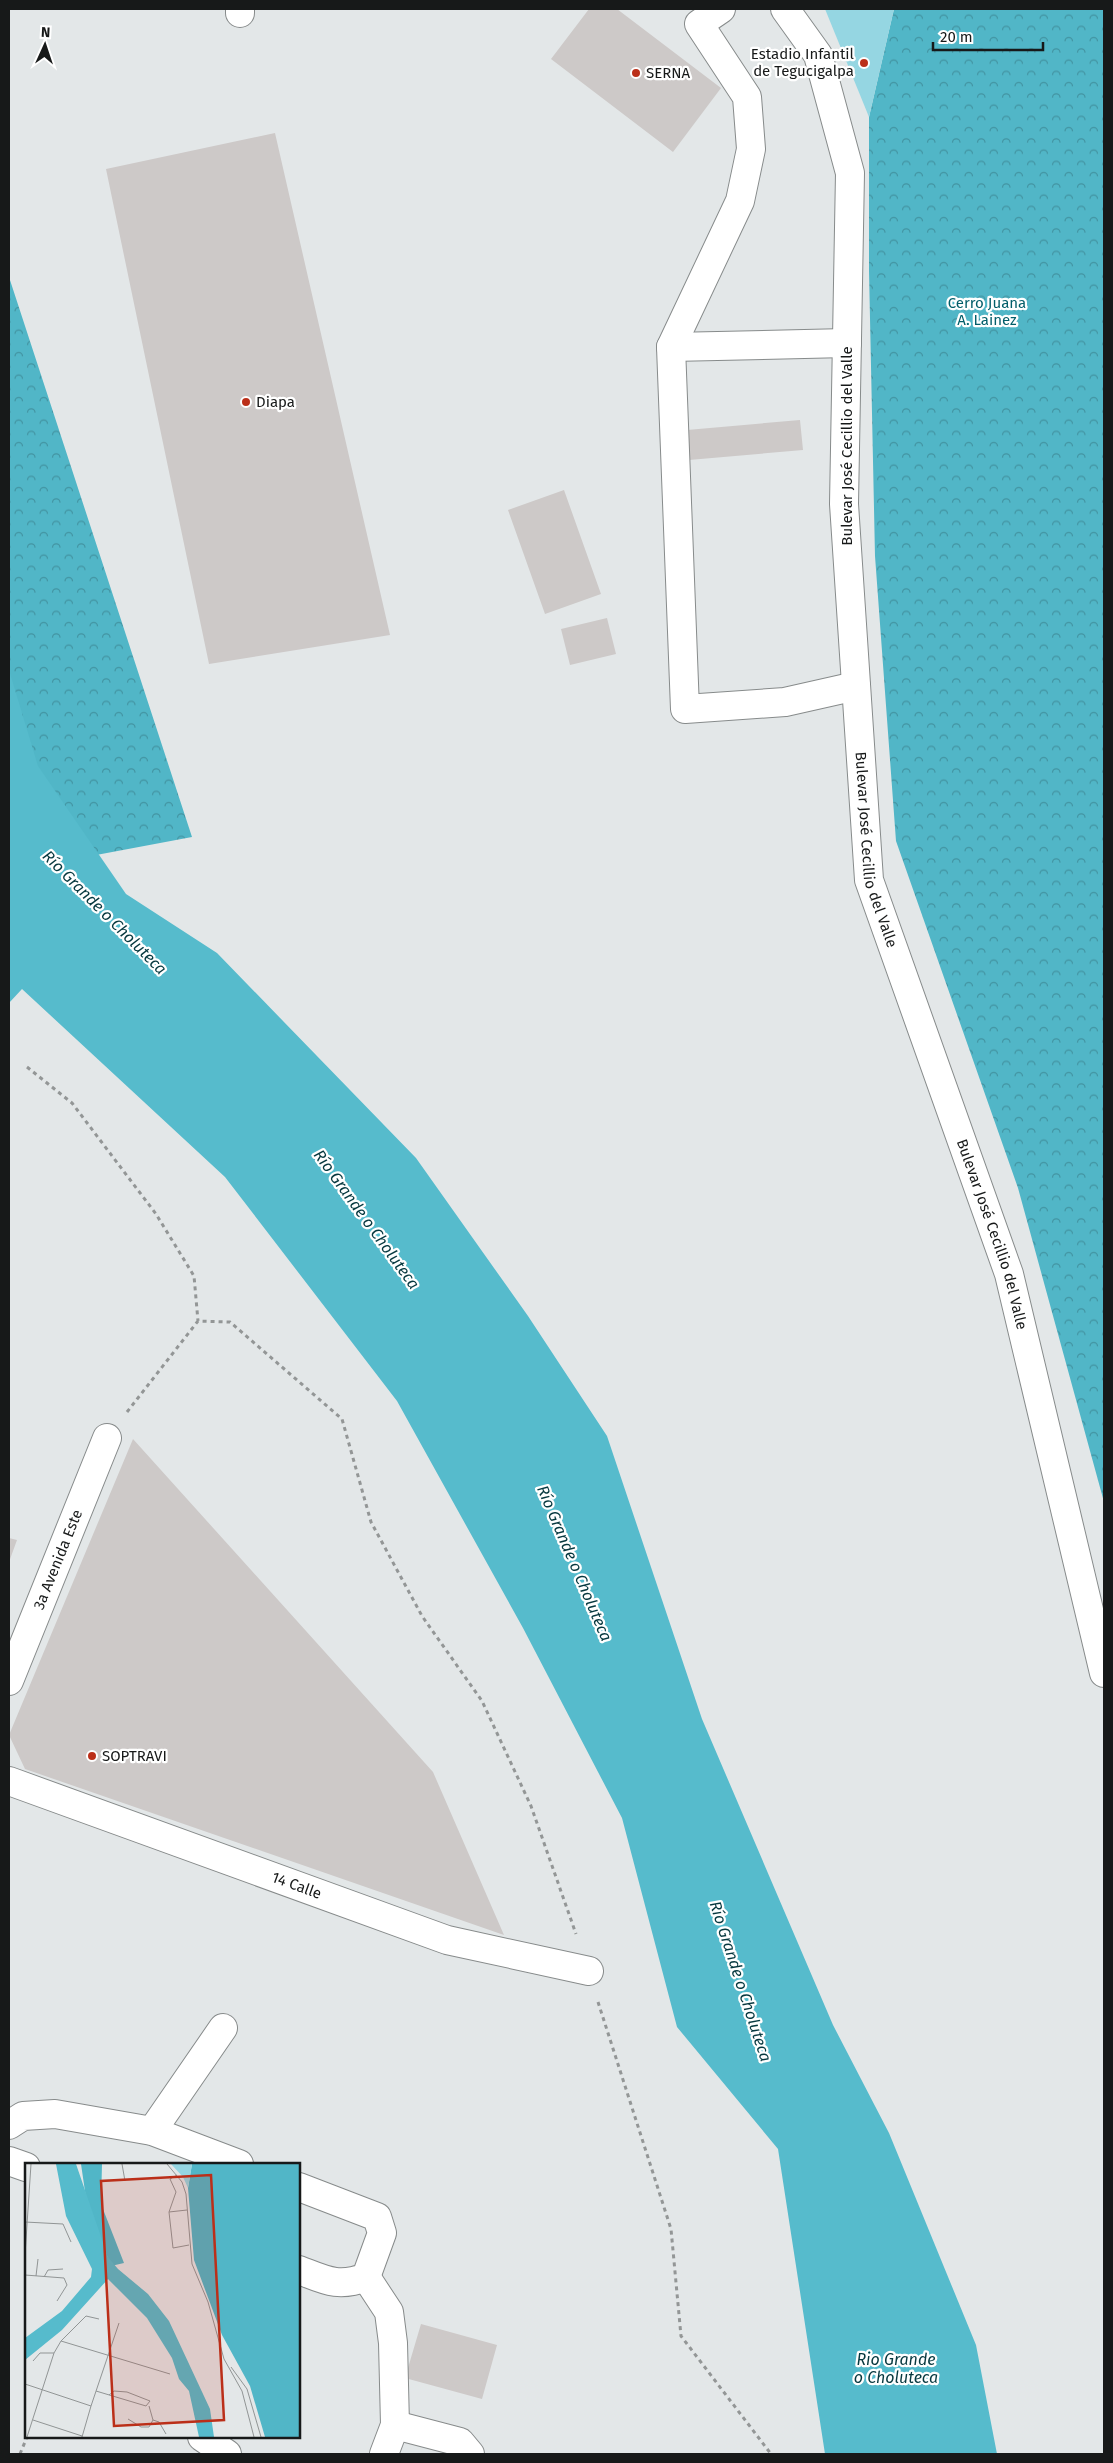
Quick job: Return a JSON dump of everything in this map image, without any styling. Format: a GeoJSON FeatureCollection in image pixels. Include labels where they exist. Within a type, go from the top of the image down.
{"type":"FeatureCollection","features":[{"type":"Feature","properties":{"kind":"main road"},"geometry":{"type":"LineString","coordinates":[[721,9],[699,24],[747,97],[751,149],[740,201],[672,347],[685,709],[785,702],[856,686]]}},
{"type":"Feature","properties":{"kind":"main road","name":"Bulevar José Cecillio del Valle"},"geometry":{"type":"LineString","coordinates":[[785,9],[818,55],[850,173],[844,504],[869,880],[1009,1274],[1104,1673]]}},
{"type":"Feature","properties":{"kind":"main road"},"geometry":{"type":"LineString","coordinates":[[672,347],[847,343]]}},
{"type":"Feature","properties":{"kind":"main road","name":"3a Avenida Este"},"geometry":{"type":"LineString","coordinates":[[9,1681],[107,1438]]}},
{"type":"Feature","properties":{"kind":"main road","name":"14 Calle"},"geometry":{"type":"LineString","coordinates":[[9,1781],[447,1940],[589,1971]]}},
{"type":"Feature","properties":{"kind":"main road"},"geometry":{"type":"LineString","coordinates":[[152,2131],[223,2028]]}},
{"type":"Feature","properties":{"kind":"main road"},"geometry":{"type":"LineString","coordinates":[[9,2125],[23,2116],[54,2114],[152,2131],[236,2163]]}},
{"type":"Feature","properties":{"kind":"main road"},"geometry":{"type":"LineString","coordinates":[[9,2161],[25,2167]]}},
{"type":"Feature","properties":{"kind":"main road"},"geometry":{"type":"LineString","coordinates":[[300,2187],[377,2217],[382,2233],[366,2277],[351,2283],[334,2283],[300,2270]]}},
{"type":"Feature","properties":{"kind":"main road"},"geometry":{"type":"LineString","coordinates":[[366,2277],[390,2312],[393,2343],[395,2425],[384,2454]]}},
{"type":"Feature","properties":{"kind":"main road"},"geometry":{"type":"LineString","coordinates":[[395,2425],[460,2442],[470,2454]]}},
{"type":"Feature","properties":{"kind":"main road"},"geometry":{"type":"LineString","coordinates":[[203,2438],[226,2454]]}},
{"type":"Feature","properties":{"kind":"path"},"geometry":{"type":"LineString","coordinates":[[27,1067],[72,1103],[156,1214],[194,1276],[198,1321],[107,1438]]}},
{"type":"Feature","properties":{"kind":"path"},"geometry":{"type":"LineString","coordinates":[[198,1321],[230,1322],[342,1419],[371,1522],[422,1616],[482,1701],[531,1806],[589,1971],[610,2045],[671,2229],[680,2336],[771,2454]]}},
{"type":"Feature","properties":{"kind":"path"},"geometry":{"type":"LineString","coordinates":[[20,2454],[27,2438]]}},
{"type":"Feature","properties":{"kind":"green space","name":"Cerro Juana A. Lainez"},"geometry":{"type":"Polygon","coordinates":[[[894,9],[1104,9],[1104,1502],[1018,1188],[896,841],[875,556],[869,271],[869,117],[894,9]]]}},
{"type":"Feature","properties":{"kind":"green space"},"geometry":{"type":"Polygon","coordinates":[[[9,277],[192,837],[59,862],[9,712],[9,277]]]}},
{"type":"Feature","properties":{"kind":"shaded area","name":"Estadio Infantil de Tegucigalpa"},"geometry":{"type":"Polygon","coordinates":[[[825,9],[894,9],[869,117],[825,9]]]}},
{"type":"Feature","properties":{"kind":"water","name":"Rio Grande o Choluteca"},"geometry":{"type":"Polygon","coordinates":[[[9,670],[38,766],[126,894],[217,953],[416,1158],[528,1316],[607,1436],[702,1719],[833,2025],[889,2133],[976,2345],[997,2454],[825,2454],[778,2149],[677,2027],[622,1818],[523,1628],[397,1401],[225,1177],[22,989],[9,1003],[9,670]]]}},
{"type":"Feature","properties":{"kind":"building","name":"SERNA"},"geometry":{"type":"Polygon","coordinates":[[[589,9],[617,9],[721,88],[673,152],[551,59],[589,9]]]}},
{"type":"Feature","properties":{"kind":"building","name":"Diapa"},"geometry":{"type":"Polygon","coordinates":[[[275,133],[390,635],[209,664],[106,169],[275,133]]]}},
{"type":"Feature","properties":{"kind":"building"},"geometry":{"type":"Polygon","coordinates":[[[800,420],[803,450],[689,460],[687,430],[800,420]]]}},
{"type":"Feature","properties":{"kind":"building"},"geometry":{"type":"Polygon","coordinates":[[[564,490],[601,594],[545,614],[508,510],[564,490]]]}},
{"type":"Feature","properties":{"kind":"building"},"geometry":{"type":"Polygon","coordinates":[[[607,618],[616,654],[570,665],[561,629],[607,618]]]}},
{"type":"Feature","properties":{"kind":"building"},"geometry":{"type":"Polygon","coordinates":[[[133,1439],[433,1772],[504,1935],[25,1769],[9,1735],[133,1439]]]}},
{"type":"Feature","properties":{"kind":"building"},"geometry":{"type":"Polygon","coordinates":[[[9,1538],[17,1540],[9,1562],[9,1538]]]}},
{"type":"Feature","properties":{"kind":"building"},"geometry":{"type":"Polygon","coordinates":[[[421,2324],[497,2345],[482,2399],[405,2378],[421,2324]]]}},
{"type":"Feature","properties":{"kind":"place","name":"Estadio Infantil de Tegucigalpa"},"geometry":{"type":"Point","coordinates":[864,63]}},
{"type":"Feature","properties":{"kind":"place","name":"SERNA"},"geometry":{"type":"Point","coordinates":[636,73]}},
{"type":"Feature","properties":{"kind":"place","name":"Diapa"},"geometry":{"type":"Point","coordinates":[246,402]}},
{"type":"Feature","properties":{"kind":"place","name":"SOPTRAVI"},"geometry":{"type":"Point","coordinates":[92,1756]}},
{"type":"Feature","properties":{"kind":"water label","name":"Río Grande o Choluteca"},"geometry":{"type":"Point","coordinates":[105,912]}},
{"type":"Feature","properties":{"kind":"water label","name":"Río Grande o Choluteca"},"geometry":{"type":"Point","coordinates":[367,1219]}},
{"type":"Feature","properties":{"kind":"water label","name":"Río Grande o Choluteca"},"geometry":{"type":"Point","coordinates":[575,1563]}},
{"type":"Feature","properties":{"kind":"water label","name":"Río Grande o Choluteca"},"geometry":{"type":"Point","coordinates":[741,1981]}}]}
